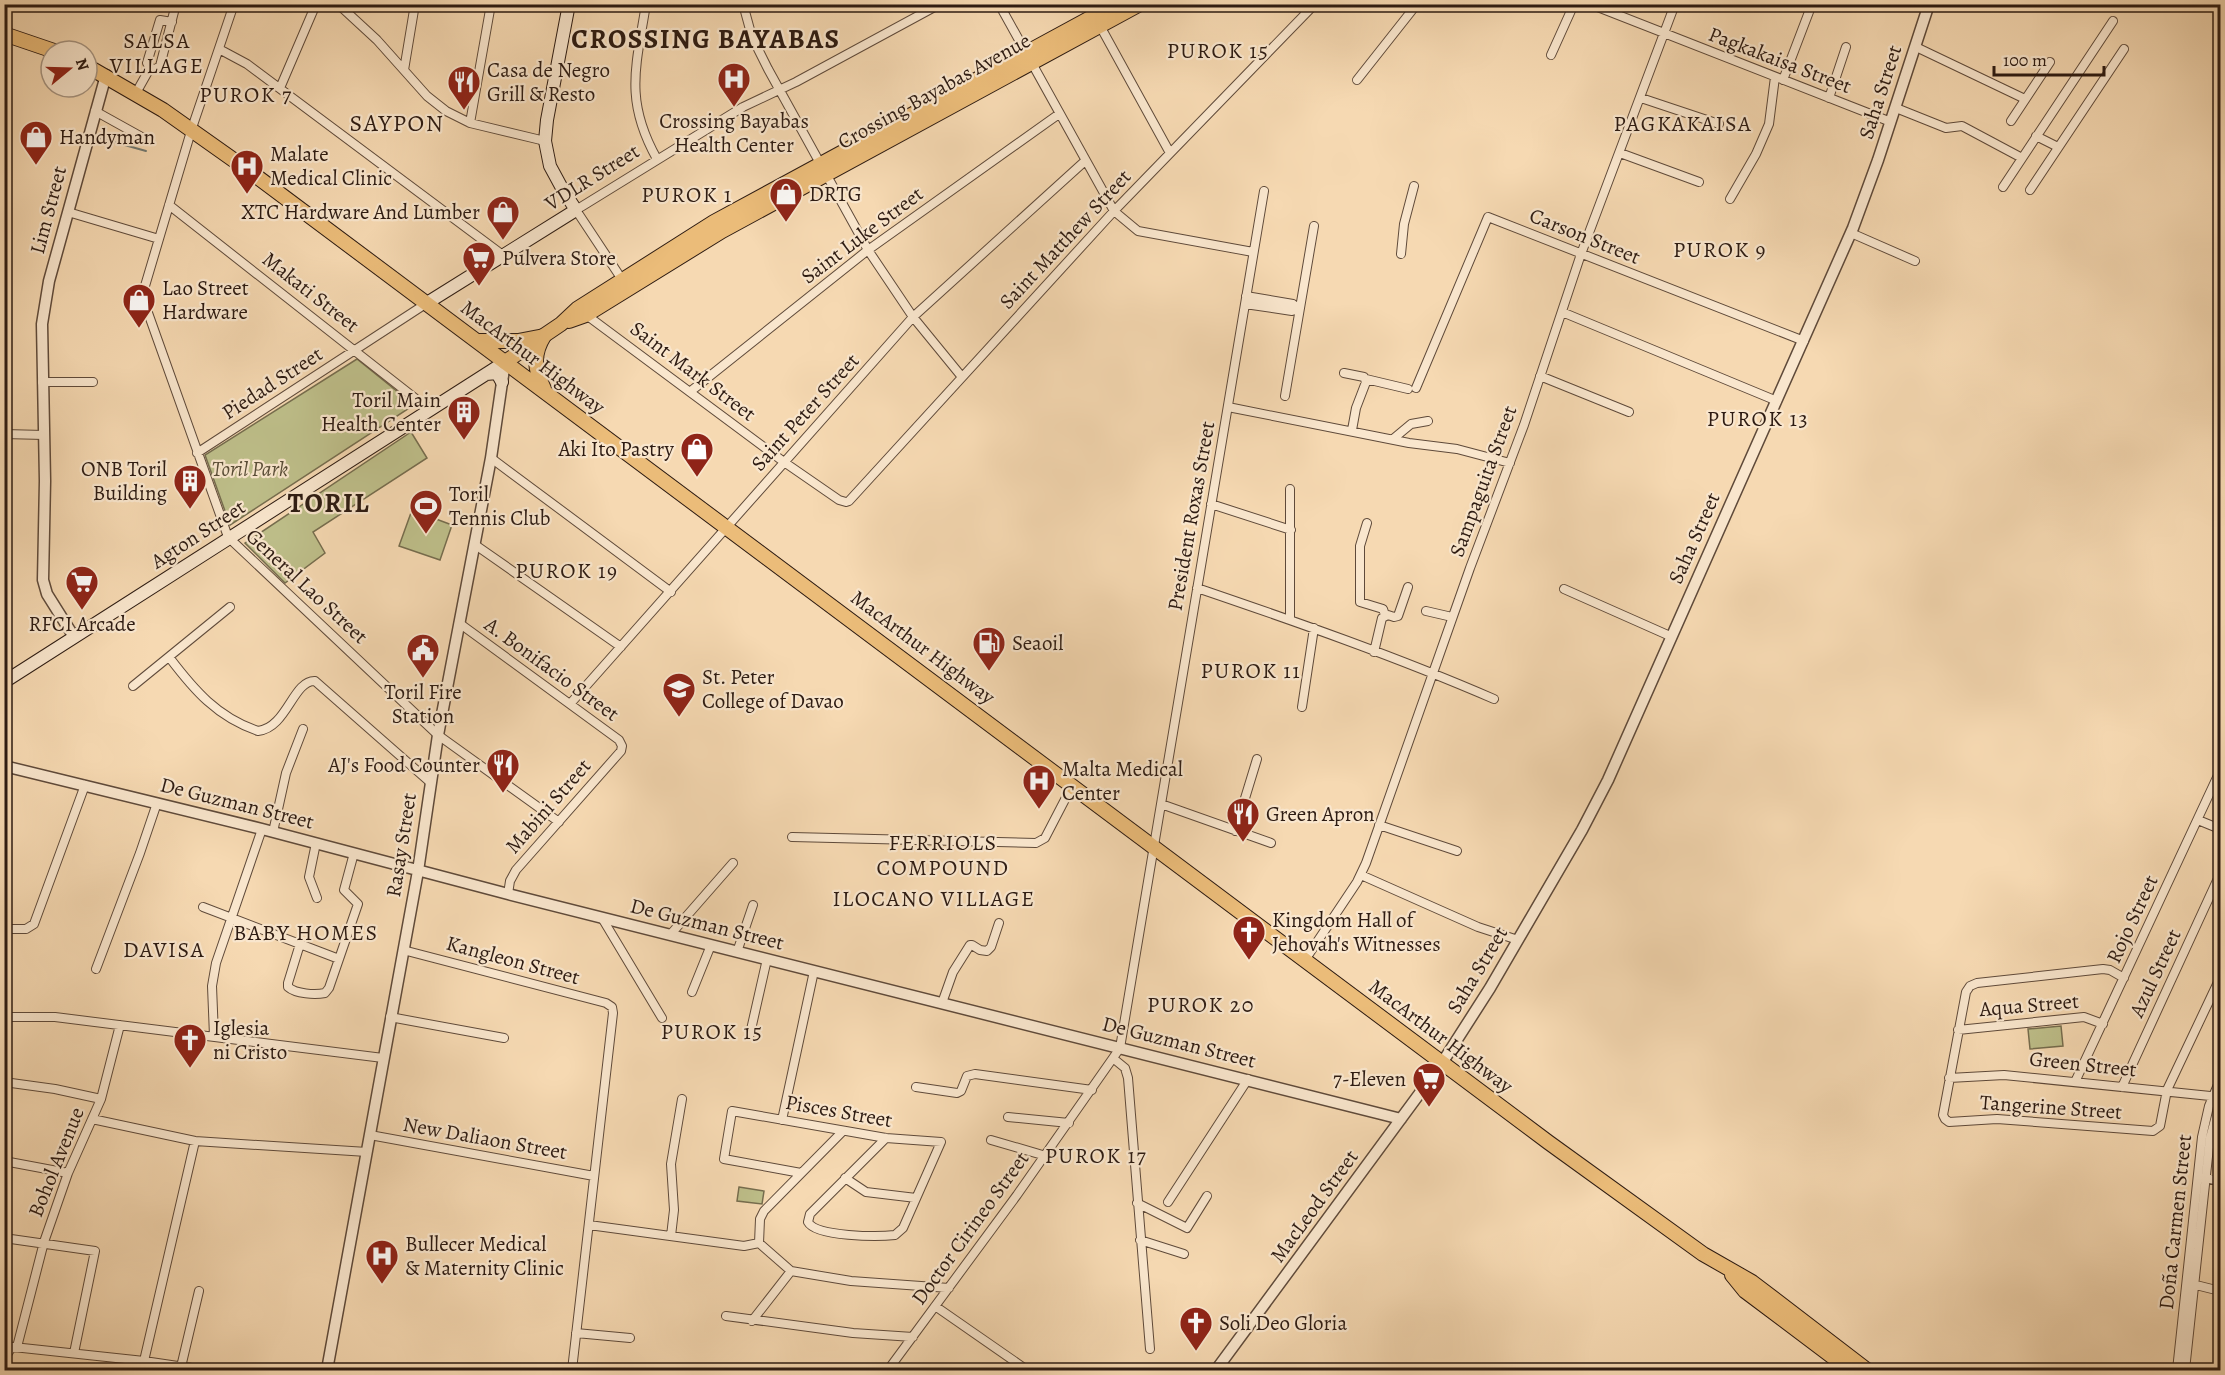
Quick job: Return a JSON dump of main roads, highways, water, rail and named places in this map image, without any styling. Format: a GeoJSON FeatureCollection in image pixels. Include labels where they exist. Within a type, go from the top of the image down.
{"type":"FeatureCollection","features":[{"type":"Feature","properties":{"kind":"main road","name":"VDLR Street"},"geometry":{"type":"LineString","coordinates":[[427,303],[576,210],[562,190],[550,166],[545,141],[569,4]]}},
{"type":"Feature","properties":{"kind":"main road","name":"Crossing Bayabas Avenue"},"geometry":{"type":"LineString","coordinates":[[1097,21],[1116,4]]}},
{"type":"Feature","properties":{"kind":"main road","name":"Crossing Bayabas Avenue"},"geometry":{"type":"LineString","coordinates":[[505,362],[625,284],[714,222],[823,169],[1097,21],[1140,4]]}},
{"type":"Feature","properties":{"kind":"main road"},"geometry":{"type":"LineString","coordinates":[[4,34],[39,46]]}},
{"type":"Feature","properties":{"kind":"main road","name":"MacArthur Highway"},"geometry":{"type":"LineString","coordinates":[[99,72],[192,128],[1626,1200],[1729,1270],[1752,1282],[1866,1371]]}},
{"type":"Feature","properties":{"kind":"main road"},"geometry":{"type":"LineString","coordinates":[[478,342],[505,342],[543,336]]}},
{"type":"Feature","properties":{"kind":"main road"},"geometry":{"type":"LineString","coordinates":[[543,336],[535,358],[537,373],[544,391]]}},
{"type":"Feature","properties":{"kind":"main road","name":"Agton Street"},"geometry":{"type":"LineString","coordinates":[[4,682],[505,362]]}},
{"type":"Feature","properties":{"kind":"main road"},"geometry":{"type":"LineString","coordinates":[[486,374],[497,374],[502,382]]}},
{"type":"Feature","properties":{"kind":"main road","name":"MacArthur Highway"},"geometry":{"type":"LineString","coordinates":[[1729,1270],[1745,1291],[1850,1371]]}},
{"type":"Feature","properties":{"kind":"waterway"},"geometry":{"type":"LineString","coordinates":[[96,137],[146,151]]}},
{"type":"Feature","properties":{"kind":"place","name":"Crossing Bayabas Health Center"},"geometry":{"type":"Point","coordinates":[734,108]}},
{"type":"Feature","properties":{"kind":"place","name":"Casa de Negro Grill & Resto"},"geometry":{"type":"Point","coordinates":[464,111]}},
{"type":"Feature","properties":{"kind":"place","name":"Handyman"},"geometry":{"type":"Point","coordinates":[36,166]}},
{"type":"Feature","properties":{"kind":"place","name":"Malate Medical Clinic"},"geometry":{"type":"Point","coordinates":[247,195]}},
{"type":"Feature","properties":{"kind":"place","name":"DRTG"},"geometry":{"type":"Point","coordinates":[786,223]}},
{"type":"Feature","properties":{"kind":"place","name":"XTC Hardware And Lumber"},"geometry":{"type":"Point","coordinates":[503,241]}},
{"type":"Feature","properties":{"kind":"place","name":"Pulvera Store"},"geometry":{"type":"Point","coordinates":[479,287]}},
{"type":"Feature","properties":{"kind":"place","name":"Lao Street Hardware"},"geometry":{"type":"Point","coordinates":[139,329]}},
{"type":"Feature","properties":{"kind":"place","name":"Toril Main Health Center"},"geometry":{"type":"Point","coordinates":[464,441]}},
{"type":"Feature","properties":{"kind":"place","name":"Aki Ito Pastry"},"geometry":{"type":"Point","coordinates":[697,478]}},
{"type":"Feature","properties":{"kind":"place","name":"ONB Toril Building"},"geometry":{"type":"Point","coordinates":[190,510]}},
{"type":"Feature","properties":{"kind":"place","name":"Toril Tennis Club"},"geometry":{"type":"Point","coordinates":[426,535]}},
{"type":"Feature","properties":{"kind":"place","name":"RFCI Arcade"},"geometry":{"type":"Point","coordinates":[82,611]}},
{"type":"Feature","properties":{"kind":"place","name":"Seaoil"},"geometry":{"type":"Point","coordinates":[989,672]}},
{"type":"Feature","properties":{"kind":"place","name":"Toril Fire Station"},"geometry":{"type":"Point","coordinates":[423,679]}},
{"type":"Feature","properties":{"kind":"place","name":"St. Peter College of Davao"},"geometry":{"type":"Point","coordinates":[679,718]}},
{"type":"Feature","properties":{"kind":"place","name":"AJ's Food Counter"},"geometry":{"type":"Point","coordinates":[503,794]}},
{"type":"Feature","properties":{"kind":"place","name":"Malta Medical Center"},"geometry":{"type":"Point","coordinates":[1039,810]}},
{"type":"Feature","properties":{"kind":"place","name":"Green Apron"},"geometry":{"type":"Point","coordinates":[1243,843]}},
{"type":"Feature","properties":{"kind":"place","name":"Kingdom Hall of Jehovah's Witnesses"},"geometry":{"type":"Point","coordinates":[1249,961]}},
{"type":"Feature","properties":{"kind":"place","name":"Iglesia ni Cristo"},"geometry":{"type":"Point","coordinates":[190,1069]}},
{"type":"Feature","properties":{"kind":"place","name":"7-Eleven"},"geometry":{"type":"Point","coordinates":[1429,1108]}},
{"type":"Feature","properties":{"kind":"place","name":"Bullecer Medical & Maternity Clinic"},"geometry":{"type":"Point","coordinates":[382,1285]}},
{"type":"Feature","properties":{"kind":"place","name":"Soli Deo Gloria"},"geometry":{"type":"Point","coordinates":[1196,1352]}},
{"type":"Feature","properties":{"kind":"district","name":"CROSSING BAYABAS"},"geometry":{"type":"Point","coordinates":[706,39]}},
{"type":"Feature","properties":{"kind":"district","name":"PUROK 15"},"geometry":{"type":"Point","coordinates":[1218,50]}},
{"type":"Feature","properties":{"kind":"district","name":"SALSA VILLAGE"},"geometry":{"type":"Point","coordinates":[157,52]}},
{"type":"Feature","properties":{"kind":"district","name":"PUROK 7"},"geometry":{"type":"Point","coordinates":[246,94]}},
{"type":"Feature","properties":{"kind":"district","name":"SAYPON"},"geometry":{"type":"Point","coordinates":[397,123]}},
{"type":"Feature","properties":{"kind":"district","name":"PAGKAKAISA"},"geometry":{"type":"Point","coordinates":[1683,123]}},
{"type":"Feature","properties":{"kind":"district","name":"PUROK 1"},"geometry":{"type":"Point","coordinates":[687,194]}},
{"type":"Feature","properties":{"kind":"district","name":"PUROK 9"},"geometry":{"type":"Point","coordinates":[1720,249]}},
{"type":"Feature","properties":{"kind":"district","name":"PUROK 13"},"geometry":{"type":"Point","coordinates":[1758,418]}},
{"type":"Feature","properties":{"kind":"district","name":"TORIL"},"geometry":{"type":"Point","coordinates":[329,503]}},
{"type":"Feature","properties":{"kind":"district","name":"PUROK 19"},"geometry":{"type":"Point","coordinates":[567,570]}},
{"type":"Feature","properties":{"kind":"district","name":"PUROK 11"},"geometry":{"type":"Point","coordinates":[1251,670]}},
{"type":"Feature","properties":{"kind":"district","name":"FERRIOLS COMPOUND"},"geometry":{"type":"Point","coordinates":[943,854]}},
{"type":"Feature","properties":{"kind":"district","name":"ILOCANO VILLAGE"},"geometry":{"type":"Point","coordinates":[934,898]}},
{"type":"Feature","properties":{"kind":"district","name":"BABY HOMES"},"geometry":{"type":"Point","coordinates":[306,932]}},
{"type":"Feature","properties":{"kind":"district","name":"DAVISA"},"geometry":{"type":"Point","coordinates":[164,949]}},
{"type":"Feature","properties":{"kind":"district","name":"PUROK 20"},"geometry":{"type":"Point","coordinates":[1201,1004]}},
{"type":"Feature","properties":{"kind":"district","name":"PUROK 15"},"geometry":{"type":"Point","coordinates":[712,1031]}},
{"type":"Feature","properties":{"kind":"district","name":"PUROK 17"},"geometry":{"type":"Point","coordinates":[1096,1155]}},
{"type":"Feature","properties":{"kind":"park label","name":"Toril Park"},"geometry":{"type":"Point","coordinates":[250,469]}}]}
